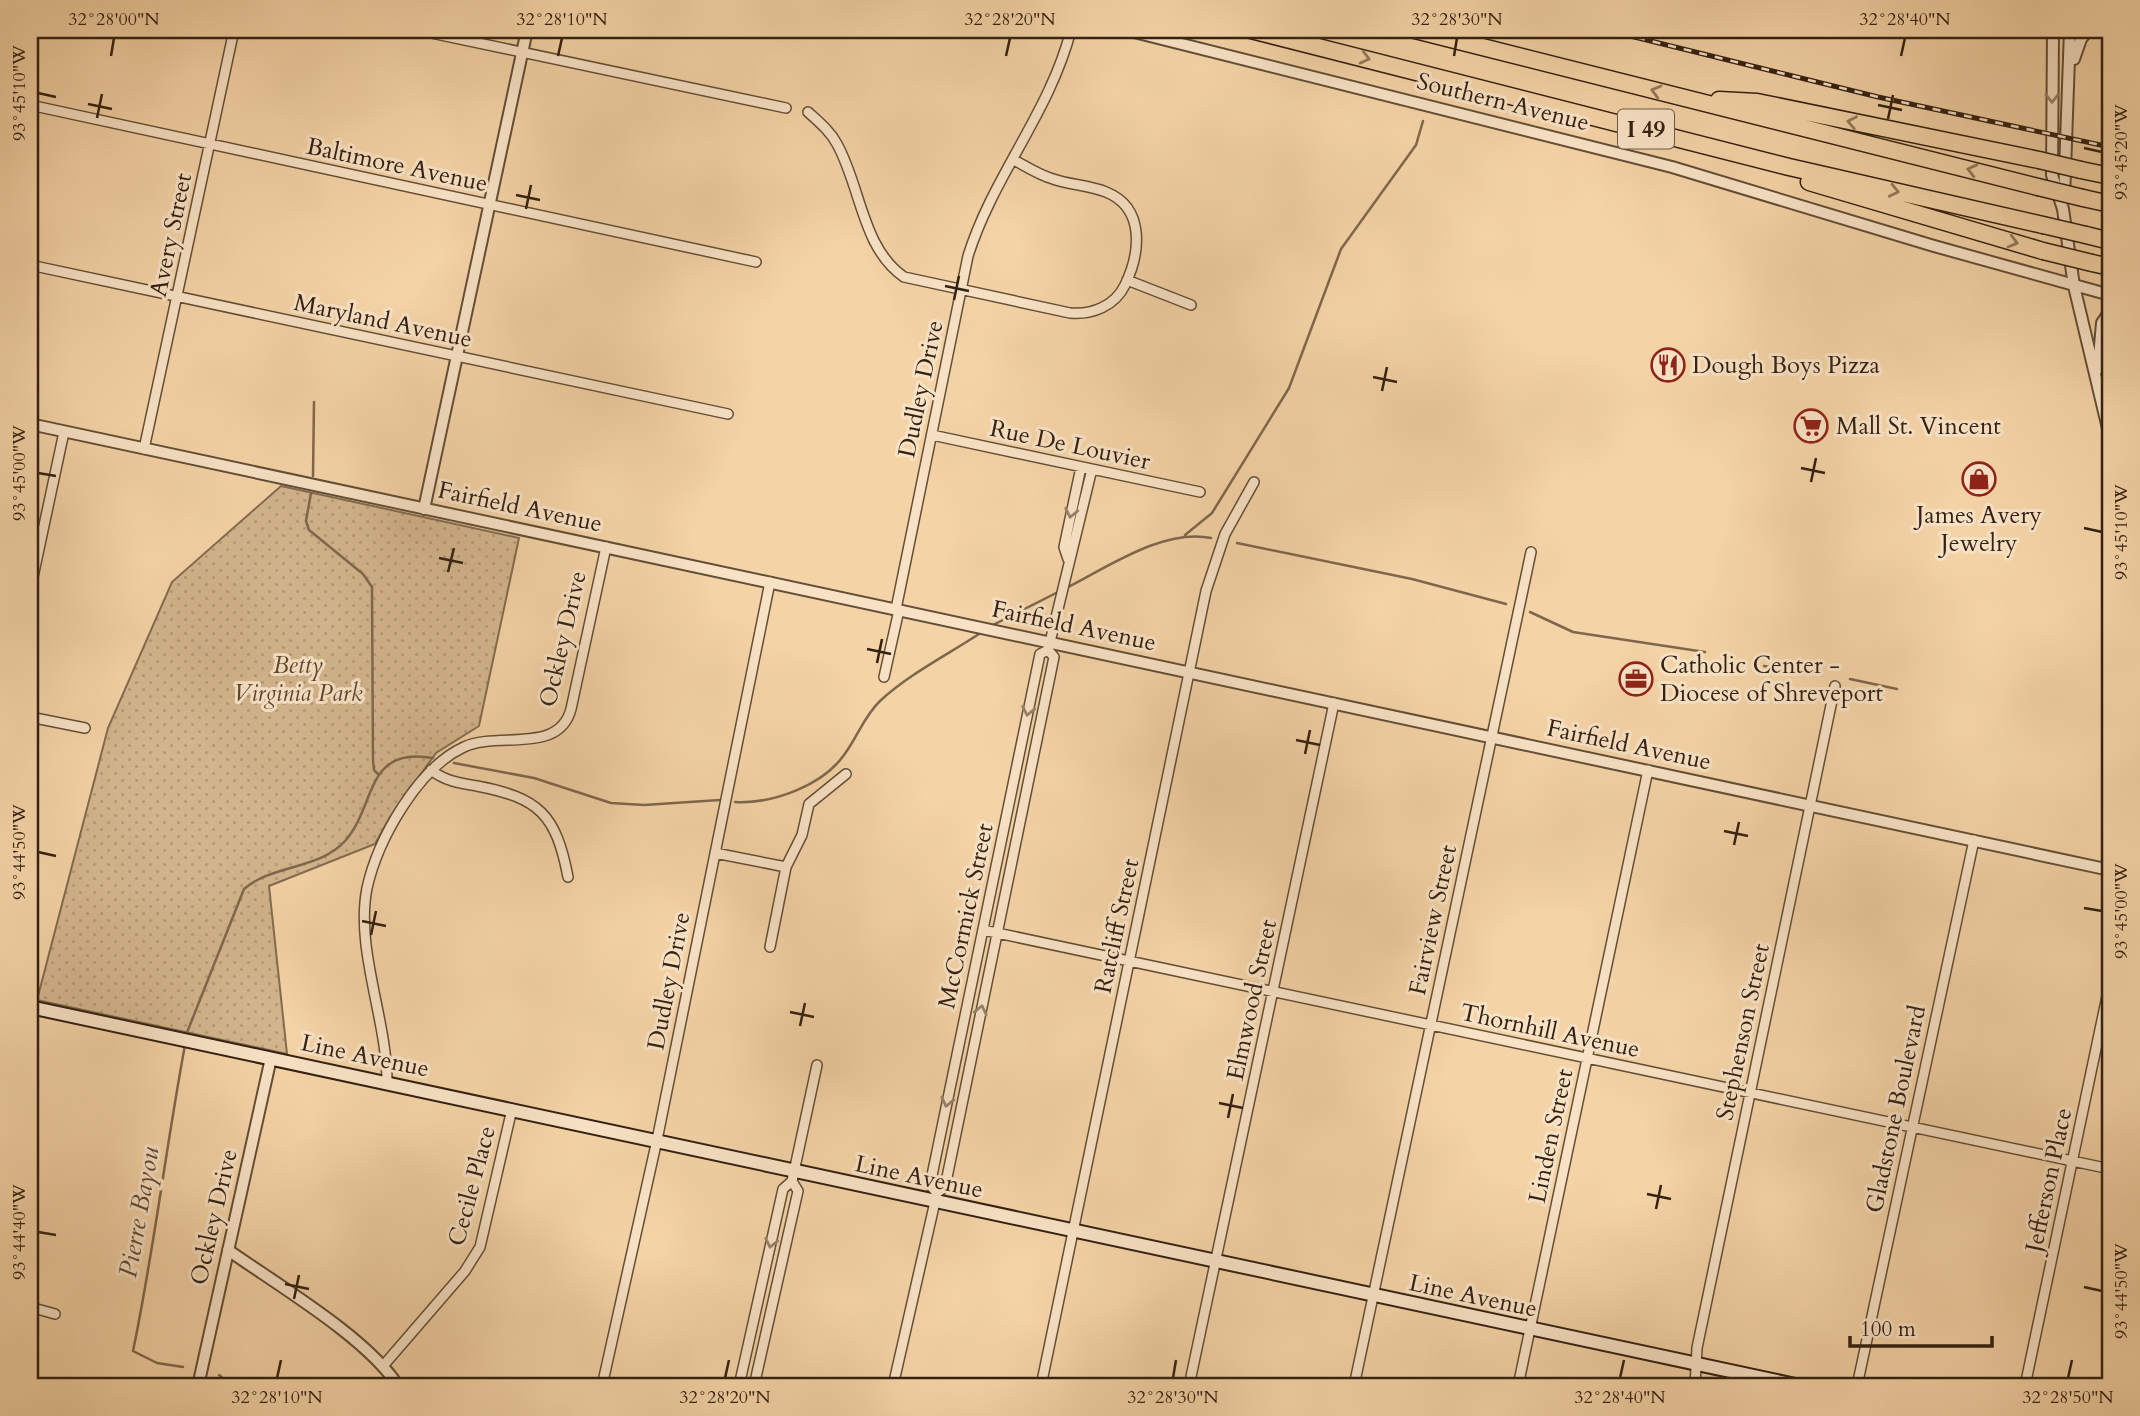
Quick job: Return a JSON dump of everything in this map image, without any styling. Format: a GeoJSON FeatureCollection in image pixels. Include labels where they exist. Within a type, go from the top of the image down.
{"type":"FeatureCollection","features":[{"type":"Feature","properties":{"kind":"highway","name":"I 49"},"geometry":{"type":"LineString","coordinates":[[1251,30],[1789,167],[2110,241]]}},
{"type":"Feature","properties":{"kind":"highway","name":"I 49"},"geometry":{"type":"LineString","coordinates":[[1415,30],[2110,204]]}},
{"type":"Feature","properties":{"kind":"highway"},"geometry":{"type":"LineString","coordinates":[[1681,98],[1757,102],[2110,176]]}},
{"type":"Feature","properties":{"kind":"highway"},"geometry":{"type":"LineString","coordinates":[[1644,129],[2043,251],[2110,267]]}},
{"type":"Feature","properties":{"kind":"main road","name":"Line Avenue"},"geometry":{"type":"LineString","coordinates":[[30,1007],[657,1140],[793,1176],[935,1198],[1216,1263],[1800,1386]]}},
{"type":"Feature","properties":{"kind":"street","name":"Avery Street"},"geometry":{"type":"LineString","coordinates":[[144,449],[234,30]]}},
{"type":"Feature","properties":{"kind":"street"},"geometry":{"type":"LineString","coordinates":[[417,30],[786,108]]}},
{"type":"Feature","properties":{"kind":"street"},"geometry":{"type":"LineString","coordinates":[[424,509],[527,30]]}},
{"type":"Feature","properties":{"kind":"street","name":"Dudley Drive"},"geometry":{"type":"LineString","coordinates":[[884,677],[961,290],[981,220],[1050,92],[1071,30]]}},
{"type":"Feature","properties":{"kind":"street","name":"Southern Avenue"},"geometry":{"type":"LineString","coordinates":[[1126,30],[1679,169],[2110,295]]}},
{"type":"Feature","properties":{"kind":"street"},"geometry":{"type":"LineString","coordinates":[[2053,30],[2052,174],[2063,209],[2074,286],[2110,437]]}},
{"type":"Feature","properties":{"kind":"street"},"geometry":{"type":"LineString","coordinates":[[2063,209],[2067,181],[2070,30]]}},
{"type":"Feature","properties":{"kind":"street"},"geometry":{"type":"LineString","coordinates":[[2069,79],[2078,45],[2088,30]]}},
{"type":"Feature","properties":{"kind":"street","name":"Baltimore Avenue"},"geometry":{"type":"LineString","coordinates":[[30,105],[756,262]]}},
{"type":"Feature","properties":{"kind":"street"},"geometry":{"type":"LineString","coordinates":[[808,112],[827,130],[838,146],[883,258],[904,277],[1083,314],[1108,304],[1120,294],[1127,280],[1137,238],[1133,219],[1123,204],[1107,192],[1049,178],[1014,160]]}},
{"type":"Feature","properties":{"kind":"street","name":"Maryland Avenue"},"geometry":{"type":"LineString","coordinates":[[30,265],[728,414]]}},
{"type":"Feature","properties":{"kind":"street"},"geometry":{"type":"LineString","coordinates":[[1127,280],[1191,305]]}},
{"type":"Feature","properties":{"kind":"street"},"geometry":{"type":"LineString","coordinates":[[2097,382],[2101,328],[2105,315],[2110,311]]}},
{"type":"Feature","properties":{"kind":"street","name":"Fairfield Avenue"},"geometry":{"type":"LineString","coordinates":[[30,424],[897,609],[1049,646],[1189,672],[2110,870]]}},
{"type":"Feature","properties":{"kind":"street"},"geometry":{"type":"LineString","coordinates":[[30,591],[64,432]]}},
{"type":"Feature","properties":{"kind":"street","name":"Rue De Louvier"},"geometry":{"type":"LineString","coordinates":[[932,435],[1200,492]]}},
{"type":"Feature","properties":{"kind":"street"},"geometry":{"type":"LineString","coordinates":[[1068,559],[1064,547],[1081,467]]}},
{"type":"Feature","properties":{"kind":"street"},"geometry":{"type":"LineString","coordinates":[[1049,646],[1063,579],[1074,548],[1092,469]]}},
{"type":"Feature","properties":{"kind":"street","name":"Ratcliff Street"},"geometry":{"type":"LineString","coordinates":[[1041,1386],[1189,672],[1215,559],[1225,534],[1254,482]]}},
{"type":"Feature","properties":{"kind":"street","name":"Ockley Drive"},"geometry":{"type":"LineString","coordinates":[[387,1082],[387,1056],[364,907],[380,850],[399,814],[431,769],[454,752],[474,743],[545,737],[562,728],[571,709],[606,547]]}},
{"type":"Feature","properties":{"kind":"street","name":"Fairview Street"},"geometry":{"type":"LineString","coordinates":[[1354,1386],[1531,552]]}},
{"type":"Feature","properties":{"kind":"street","name":"Dudley Drive"},"geometry":{"type":"LineString","coordinates":[[602,1386],[657,1140],[770,582]]}},
{"type":"Feature","properties":{"kind":"street","name":"McCormick Street"},"geometry":{"type":"LineString","coordinates":[[893,1386],[935,1198],[945,1187],[1054,657],[1049,646],[1040,654],[982,930],[930,1185],[935,1198]]}},
{"type":"Feature","properties":{"kind":"street","name":"Stephenson Street"},"geometry":{"type":"LineString","coordinates":[[1695,1386],[1750,1093],[1835,686]]}},
{"type":"Feature","properties":{"kind":"street","name":"Elmwood Street"},"geometry":{"type":"LineString","coordinates":[[1189,1386],[1334,703]]}},
{"type":"Feature","properties":{"kind":"street"},"geometry":{"type":"LineString","coordinates":[[30,717],[85,728]]}},
{"type":"Feature","properties":{"kind":"street"},"geometry":{"type":"LineString","coordinates":[[431,769],[445,779],[512,793],[533,803],[554,826],[561,841],[568,877]]}},
{"type":"Feature","properties":{"kind":"street","name":"Linden Street"},"geometry":{"type":"LineString","coordinates":[[1518,1386],[1648,770]]}},
{"type":"Feature","properties":{"kind":"street"},"geometry":{"type":"LineString","coordinates":[[770,947],[786,867],[803,835],[809,804],[846,774]]}},
{"type":"Feature","properties":{"kind":"street"},"geometry":{"type":"LineString","coordinates":[[1013,782],[1027,785]]}},
{"type":"Feature","properties":{"kind":"street","name":"Gladstone Boulevard"},"geometry":{"type":"LineString","coordinates":[[1857,1386],[1974,840]]}},
{"type":"Feature","properties":{"kind":"street"},"geometry":{"type":"LineString","coordinates":[[715,853],[786,867]]}},
{"type":"Feature","properties":{"kind":"street","name":"Thornhill Avenue"},"geometry":{"type":"LineString","coordinates":[[982,930],[2110,1169]]}},
{"type":"Feature","properties":{"kind":"street","name":"Jefferson Place"},"geometry":{"type":"LineString","coordinates":[[2025,1386],[2110,982]]}},
{"type":"Feature","properties":{"kind":"street","name":"Ockley Drive"},"geometry":{"type":"LineString","coordinates":[[198,1386],[271,1058]]}},
{"type":"Feature","properties":{"kind":"street"},"geometry":{"type":"LineString","coordinates":[[739,1386],[783,1189],[793,1176],[817,1065]]}},
{"type":"Feature","properties":{"kind":"street"},"geometry":{"type":"LineString","coordinates":[[954,1066],[969,1069]]}},
{"type":"Feature","properties":{"kind":"street","name":"Cecile Place"},"geometry":{"type":"LineString","coordinates":[[383,1366],[465,1271],[480,1247],[512,1109]]}},
{"type":"Feature","properties":{"kind":"street"},"geometry":{"type":"LineString","coordinates":[[754,1386],[798,1191],[793,1176]]}},
{"type":"Feature","properties":{"kind":"street"},"geometry":{"type":"LineString","coordinates":[[228,1250],[360,1344],[383,1366],[398,1386]]}},
{"type":"Feature","properties":{"kind":"street"},"geometry":{"type":"LineString","coordinates":[[30,1307],[55,1314]]}},
{"type":"Feature","properties":{"kind":"green space","name":"Betty Virginia Park"},"geometry":{"type":"Polygon","coordinates":[[[281,486],[519,538],[479,726],[436,753],[390,817],[375,844],[269,886],[287,1054],[37,1000],[108,728],[172,582],[281,486]]]}},
{"type":"Feature","properties":{"kind":"waterway"},"geometry":{"type":"LineString","coordinates":[[1185,535],[1212,513],[1289,388],[1341,249],[1416,145],[1423,121]]}},
{"type":"Feature","properties":{"kind":"waterway"},"geometry":{"type":"LineString","coordinates":[[313,476],[314,402]]}},
{"type":"Feature","properties":{"kind":"waterway"},"geometry":{"type":"LineString","coordinates":[[311,493],[306,521],[309,530],[363,574],[372,587],[373,760],[374,770],[379,775]]}},
{"type":"Feature","properties":{"kind":"waterway"},"geometry":{"type":"LineString","coordinates":[[1066,588],[1118,560],[1156,544],[1193,536],[1211,538]]}},
{"type":"Feature","properties":{"kind":"waterway"},"geometry":{"type":"LineString","coordinates":[[1237,543],[1412,579],[1506,604]]}},
{"type":"Feature","properties":{"kind":"waterway"},"geometry":{"type":"LineString","coordinates":[[991,626],[1060,591]]}},
{"type":"Feature","properties":{"kind":"waterway"},"geometry":{"type":"LineString","coordinates":[[1530,612],[1573,632],[1705,652]]}},
{"type":"Feature","properties":{"kind":"waterway"},"geometry":{"type":"LineString","coordinates":[[735,802],[780,796],[823,776],[844,755],[869,713],[891,691],[982,632]]}},
{"type":"Feature","properties":{"kind":"waterway"},"geometry":{"type":"LineString","coordinates":[[1764,666],[1822,675]]}},
{"type":"Feature","properties":{"kind":"waterway"},"geometry":{"type":"LineString","coordinates":[[1850,679],[1897,689]]}},
{"type":"Feature","properties":{"kind":"waterway"},"geometry":{"type":"LineString","coordinates":[[186,1035],[244,889],[268,875],[322,857],[345,841],[355,827],[383,769],[395,761],[411,757],[433,758]]}},
{"type":"Feature","properties":{"kind":"waterway"},"geometry":{"type":"LineString","coordinates":[[454,763],[534,778],[611,803],[644,805],[720,800]]}},
{"type":"Feature","properties":{"kind":"waterway","name":"Pierre Bayou"},"geometry":{"type":"LineString","coordinates":[[183,1367],[157,1363],[133,1351],[185,1045]]}},
{"type":"Feature","properties":{"kind":"waterway","name":"Pierre Bayou"},"geometry":{"type":"LineString","coordinates":[[219,1375],[232,1386]]}},
{"type":"Feature","properties":{"kind":"railway"},"geometry":{"type":"LineString","coordinates":[[1606,30],[1878,97],[2110,147]]}},
{"type":"Feature","properties":{"kind":"place","name":"Dough Boys Pizza"},"geometry":{"type":"Point","coordinates":[1668,365]}},
{"type":"Feature","properties":{"kind":"place","name":"Mall St. Vincent"},"geometry":{"type":"Point","coordinates":[1811,426]}},
{"type":"Feature","properties":{"kind":"place","name":"James Avery Jewelry"},"geometry":{"type":"Point","coordinates":[1979,479]}},
{"type":"Feature","properties":{"kind":"place","name":"Catholic Center - Diocese of Shreveport"},"geometry":{"type":"Point","coordinates":[1636,679]}}]}
